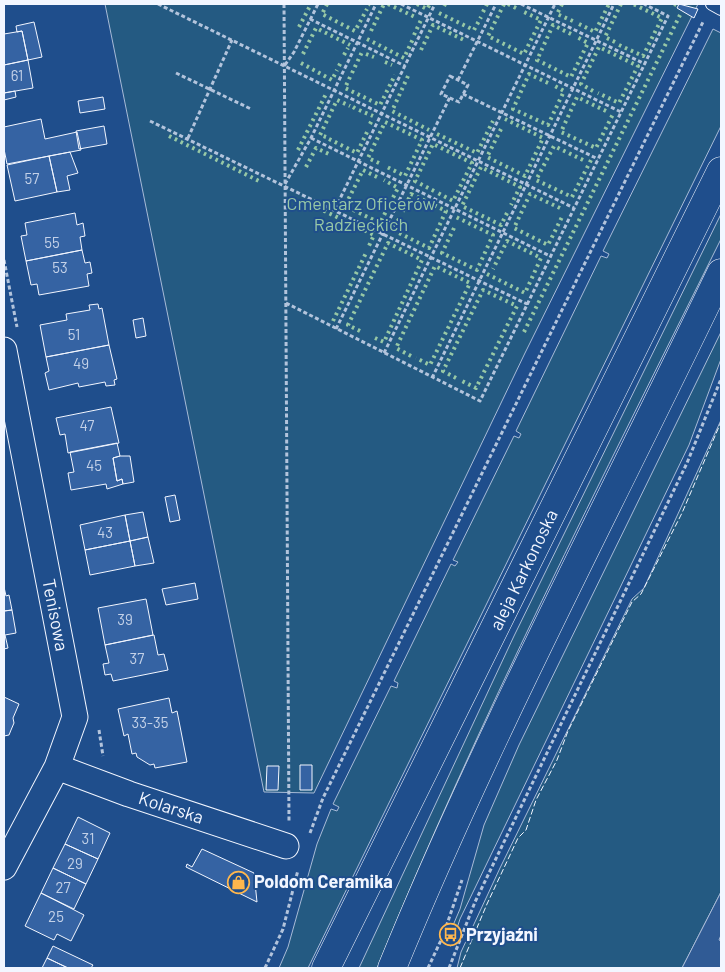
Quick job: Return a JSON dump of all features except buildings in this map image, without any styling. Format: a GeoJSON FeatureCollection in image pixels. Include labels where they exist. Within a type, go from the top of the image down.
{"type":"FeatureCollection","features":[{"type":"Feature","properties":{"kind":"main road","name":"aleja Karkonoska"},"geometry":{"type":"LineString","coordinates":[[326,968],[721,171]]}},
{"type":"Feature","properties":{"kind":"main road"},"geometry":{"type":"LineString","coordinates":[[392,968],[453,822],[541,636],[721,273]]}},
{"type":"Feature","properties":{"kind":"street","name":"Tenisowa"},"geometry":{"type":"LineString","coordinates":[[4,350],[75,717],[57,767],[12,830],[4,867]]}},
{"type":"Feature","properties":{"kind":"street","name":"Kolarska"},"geometry":{"type":"LineString","coordinates":[[57,767],[293,854]]}},
{"type":"Feature","properties":{"kind":"lane"},"geometry":{"type":"LineString","coordinates":[[712,4],[721,9]]}},
{"type":"Feature","properties":{"kind":"path"},"geometry":{"type":"LineString","coordinates":[[158,4],[574,208]]}},
{"type":"Feature","properties":{"kind":"path"},"geometry":{"type":"LineString","coordinates":[[284,4],[290,796]]}},
{"type":"Feature","properties":{"kind":"path"},"geometry":{"type":"LineString","coordinates":[[284,66],[294,52],[318,4]]}},
{"type":"Feature","properties":{"kind":"path"},"geometry":{"type":"LineString","coordinates":[[285,185],[312,138],[376,4]]}},
{"type":"Feature","properties":{"kind":"path"},"geometry":{"type":"LineString","coordinates":[[402,4],[621,112]]}},
{"type":"Feature","properties":{"kind":"path"},"geometry":{"type":"LineString","coordinates":[[335,209],[435,4]]}},
{"type":"Feature","properties":{"kind":"path"},"geometry":{"type":"LineString","coordinates":[[458,80],[496,4]]}},
{"type":"Feature","properties":{"kind":"path"},"geometry":{"type":"LineString","coordinates":[[521,4],[645,64]]}},
{"type":"Feature","properties":{"kind":"path"},"geometry":{"type":"LineString","coordinates":[[384,353],[476,161],[526,65],[555,4]]}},
{"type":"Feature","properties":{"kind":"path"},"geometry":{"type":"LineString","coordinates":[[432,378],[614,4]]}},
{"type":"Feature","properties":{"kind":"path"},"geometry":{"type":"LineString","coordinates":[[286,303],[480,401],[668,16],[644,4]]}},
{"type":"Feature","properties":{"kind":"path"},"geometry":{"type":"LineString","coordinates":[[309,834],[323,798],[712,4]]}},
{"type":"Feature","properties":{"kind":"path"},"geometry":{"type":"LineString","coordinates":[[310,19],[405,66]]}},
{"type":"Feature","properties":{"kind":"path"},"geometry":{"type":"LineString","coordinates":[[188,138],[232,40]]}},
{"type":"Feature","properties":{"kind":"path"},"geometry":{"type":"LineString","coordinates":[[176,73],[251,109]]}},
{"type":"Feature","properties":{"kind":"path"},"geometry":{"type":"LineString","coordinates":[[450,76],[458,80],[468,85],[459,102],[441,94],[450,76]]}},
{"type":"Feature","properties":{"kind":"path"},"geometry":{"type":"LineString","coordinates":[[463,94],[598,159]]}},
{"type":"Feature","properties":{"kind":"path"},"geometry":{"type":"LineString","coordinates":[[336,329],[450,97]]}},
{"type":"Feature","properties":{"kind":"path"},"geometry":{"type":"LineString","coordinates":[[150,121],[335,209],[527,304]]}},
{"type":"Feature","properties":{"kind":"path"},"geometry":{"type":"LineString","coordinates":[[312,138],[503,231],[550,256]]}},
{"type":"Feature","properties":{"kind":"path"},"geometry":{"type":"LineString","coordinates":[[448,968],[475,902],[687,463],[721,379]]}},
{"type":"Feature","properties":{"kind":"path"},"geometry":{"type":"LineString","coordinates":[[265,968],[283,929],[293,854]]}},
{"type":"Feature","properties":{"kind":"green space","name":"Cmentarz Oficerów Radzieckich"},"geometry":{"type":"Polygon","coordinates":[[[105,4],[698,4],[525,353],[314,793],[264,792],[105,4]]]}},
{"type":"Feature","properties":{"kind":"green space"},"geometry":{"type":"Polygon","coordinates":[[[713,29],[721,33],[721,126],[308,968],[279,968],[288,947],[317,844],[331,809],[337,811],[339,807],[333,804],[391,686],[397,688],[398,683],[394,681],[451,564],[455,566],[458,562],[453,560],[514,436],[519,438],[521,434],[516,431],[601,256],[607,258],[609,254],[603,251],[713,29]]]}},
{"type":"Feature","properties":{"kind":"green space"},"geometry":{"type":"Polygon","coordinates":[[[721,214],[721,239],[586,509],[499,691],[416,875],[377,968],[359,968],[514,636],[721,214]]]}},
{"type":"Feature","properties":{"kind":"green space"},"geometry":{"type":"Polygon","coordinates":[[[721,332],[721,359],[689,445],[460,919],[451,946],[445,944],[460,909],[484,825],[519,745],[721,332]]]}},
{"type":"Feature","properties":{"kind":"green space"},"geometry":{"type":"Polygon","coordinates":[[[721,420],[721,892],[682,968],[457,968],[461,952],[500,868],[632,599],[644,588],[721,420]]]}},
{"type":"Feature","properties":{"kind":"shaded area"},"geometry":{"type":"Polygon","coordinates":[[[721,892],[721,935],[719,940],[721,941],[721,968],[682,968],[721,892]]]}},
{"type":"Feature","properties":{"kind":"hedge"},"geometry":{"type":"LineString","coordinates":[[299,27],[311,4]]}},
{"type":"Feature","properties":{"kind":"hedge"},"geometry":{"type":"LineString","coordinates":[[327,4],[322,14],[355,31],[367,9]]}},
{"type":"Feature","properties":{"kind":"hedge"},"geometry":{"type":"LineString","coordinates":[[371,31],[384,4]]}},
{"type":"Feature","properties":{"kind":"hedge"},"geometry":{"type":"LineString","coordinates":[[388,4],[415,17]]}},
{"type":"Feature","properties":{"kind":"hedge"},"geometry":{"type":"LineString","coordinates":[[417,4],[427,9],[430,4]]}},
{"type":"Feature","properties":{"kind":"hedge"},"geometry":{"type":"LineString","coordinates":[[483,12],[487,4]]}},
{"type":"Feature","properties":{"kind":"hedge"},"geometry":{"type":"LineString","coordinates":[[504,4],[488,36],[524,54],[541,20],[524,12]]}},
{"type":"Feature","properties":{"kind":"hedge"},"geometry":{"type":"LineString","coordinates":[[508,4],[518,9]]}},
{"type":"Feature","properties":{"kind":"hedge"},"geometry":{"type":"LineString","coordinates":[[562,4],[557,14],[575,22]]}},
{"type":"Feature","properties":{"kind":"hedge"},"geometry":{"type":"LineString","coordinates":[[579,24],[595,32],[609,4]]}},
{"type":"Feature","properties":{"kind":"hedge"},"geometry":{"type":"LineString","coordinates":[[615,42],[605,37],[621,4]]}},
{"type":"Feature","properties":{"kind":"hedge"},"geometry":{"type":"LineString","coordinates":[[619,45],[643,56],[662,18],[633,4]]}},
{"type":"Feature","properties":{"kind":"hedge"},"geometry":{"type":"LineString","coordinates":[[439,13],[474,30],[481,17]]}},
{"type":"Feature","properties":{"kind":"hedge"},"geometry":{"type":"LineString","coordinates":[[524,332],[680,15]]}},
{"type":"Feature","properties":{"kind":"hedge"},"geometry":{"type":"LineString","coordinates":[[414,35],[421,20]]}},
{"type":"Feature","properties":{"kind":"hedge"},"geometry":{"type":"LineString","coordinates":[[421,50],[433,25],[464,40]]}},
{"type":"Feature","properties":{"kind":"hedge"},"geometry":{"type":"LineString","coordinates":[[571,34],[553,25],[537,60],[571,77],[588,43],[575,36]]}},
{"type":"Feature","properties":{"kind":"hedge"},"geometry":{"type":"LineString","coordinates":[[303,54],[316,28],[350,45]]}},
{"type":"Feature","properties":{"kind":"hedge"},"geometry":{"type":"LineString","coordinates":[[367,39],[404,58],[413,39]]}},
{"type":"Feature","properties":{"kind":"hedge"},"geometry":{"type":"LineString","coordinates":[[593,91],[581,84],[599,47],[638,66],[619,103],[598,93]]}},
{"type":"Feature","properties":{"kind":"hedge"},"geometry":{"type":"LineString","coordinates":[[344,55],[348,48]]}},
{"type":"Feature","properties":{"kind":"hedge"},"geometry":{"type":"LineString","coordinates":[[352,73],[362,52]]}},
{"type":"Feature","properties":{"kind":"hedge"},"geometry":{"type":"LineString","coordinates":[[366,54],[374,57]]}},
{"type":"Feature","properties":{"kind":"hedge"},"geometry":{"type":"LineString","coordinates":[[339,66],[341,62]]}},
{"type":"Feature","properties":{"kind":"hedge"},"geometry":{"type":"LineString","coordinates":[[385,62],[392,65]]}},
{"type":"Feature","properties":{"kind":"hedge"},"geometry":{"type":"LineString","coordinates":[[301,63],[332,80],[337,70]]}},
{"type":"Feature","properties":{"kind":"hedge"},"geometry":{"type":"LineString","coordinates":[[548,83],[529,74],[513,109],[548,125],[564,91],[553,85]]}},
{"type":"Feature","properties":{"kind":"hedge"},"geometry":{"type":"LineString","coordinates":[[350,77],[345,88],[380,105],[395,75]]}},
{"type":"Feature","properties":{"kind":"hedge"},"geometry":{"type":"LineString","coordinates":[[408,76],[392,111],[429,130]]}},
{"type":"Feature","properties":{"kind":"hedge"},"geometry":{"type":"LineString","coordinates":[[298,150],[327,92]]}},
{"type":"Feature","properties":{"kind":"hedge"},"geometry":{"type":"LineString","coordinates":[[606,111],[577,97],[561,132],[596,148],[614,112]]}},
{"type":"Feature","properties":{"kind":"hedge"},"geometry":{"type":"LineString","coordinates":[[326,137],[320,135],[337,100],[350,106]]}},
{"type":"Feature","properties":{"kind":"hedge"},"geometry":{"type":"LineString","coordinates":[[359,110],[373,116]]}},
{"type":"Feature","properties":{"kind":"hedge"},"geometry":{"type":"LineString","coordinates":[[501,129],[487,157],[525,176],[543,138],[505,119]]}},
{"type":"Feature","properties":{"kind":"hedge"},"geometry":{"type":"LineString","coordinates":[[370,124],[372,120]]}},
{"type":"Feature","properties":{"kind":"hedge"},"geometry":{"type":"LineString","coordinates":[[437,134],[477,153],[493,121]]}},
{"type":"Feature","properties":{"kind":"hedge"},"geometry":{"type":"LineString","coordinates":[[379,163],[368,158],[385,122],[422,140],[405,176],[387,167]]}},
{"type":"Feature","properties":{"kind":"hedge"},"geometry":{"type":"LineString","coordinates":[[329,139],[357,153],[368,130]]}},
{"type":"Feature","properties":{"kind":"hedge"},"geometry":{"type":"LineString","coordinates":[[169,136],[261,182]]}},
{"type":"Feature","properties":{"kind":"hedge"},"geometry":{"type":"LineString","coordinates":[[434,191],[415,181],[433,144],[472,163],[453,201],[438,193]]}},
{"type":"Feature","properties":{"kind":"hedge"},"geometry":{"type":"LineString","coordinates":[[583,160],[554,146],[536,180],[572,197],[591,160]]}},
{"type":"Feature","properties":{"kind":"hedge"},"geometry":{"type":"LineString","coordinates":[[306,167],[316,148],[331,155]]}},
{"type":"Feature","properties":{"kind":"hedge"},"geometry":{"type":"LineString","coordinates":[[507,213],[501,225],[462,206],[481,167],[520,187],[511,205]]}},
{"type":"Feature","properties":{"kind":"hedge"},"geometry":{"type":"LineString","coordinates":[[377,177],[363,170],[345,206],[380,223],[398,188],[384,180]]}},
{"type":"Feature","properties":{"kind":"hedge"},"geometry":{"type":"LineString","coordinates":[[399,219],[393,230],[429,248],[446,211],[411,194],[402,213]]}},
{"type":"Feature","properties":{"kind":"hedge"},"geometry":{"type":"LineString","coordinates":[[560,208],[530,194],[514,228],[548,245],[562,217]]}},
{"type":"Feature","properties":{"kind":"hedge"},"geometry":{"type":"LineString","coordinates":[[312,205],[374,235],[368,248]]}},
{"type":"Feature","properties":{"kind":"hedge"},"geometry":{"type":"LineString","coordinates":[[454,228],[442,253],[477,270],[493,235],[456,217]]}},
{"type":"Feature","properties":{"kind":"hedge"},"geometry":{"type":"LineString","coordinates":[[487,274],[525,293],[541,258],[507,241],[493,269]]}},
{"type":"Feature","properties":{"kind":"hedge"},"geometry":{"type":"LineString","coordinates":[[360,331],[348,325],[388,243],[422,260],[384,342],[375,338]]}},
{"type":"Feature","properties":{"kind":"hedge"},"geometry":{"type":"LineString","coordinates":[[333,321],[366,253]]}},
{"type":"Feature","properties":{"kind":"hedge"},"geometry":{"type":"LineString","coordinates":[[411,356],[396,348],[435,266],[470,283],[430,365],[416,358]]}},
{"type":"Feature","properties":{"kind":"hedge"},"geometry":{"type":"LineString","coordinates":[[456,378],[443,371],[483,290],[517,306],[476,388],[462,381]]}},
{"type":"Feature","properties":{"kind":"fence"},"geometry":{"type":"LineString","coordinates":[[460,968],[518,838],[526,830],[536,800],[557,760],[568,731],[632,602],[641,594],[682,513],[721,422]]}},
{"type":"Feature","properties":{"kind":"place","name":"Poldom Ceramika"},"geometry":{"type":"Point","coordinates":[238,882]}},
{"type":"Feature","properties":{"kind":"place","name":"Przyjaźni"},"geometry":{"type":"Point","coordinates":[450,935]}}]}
